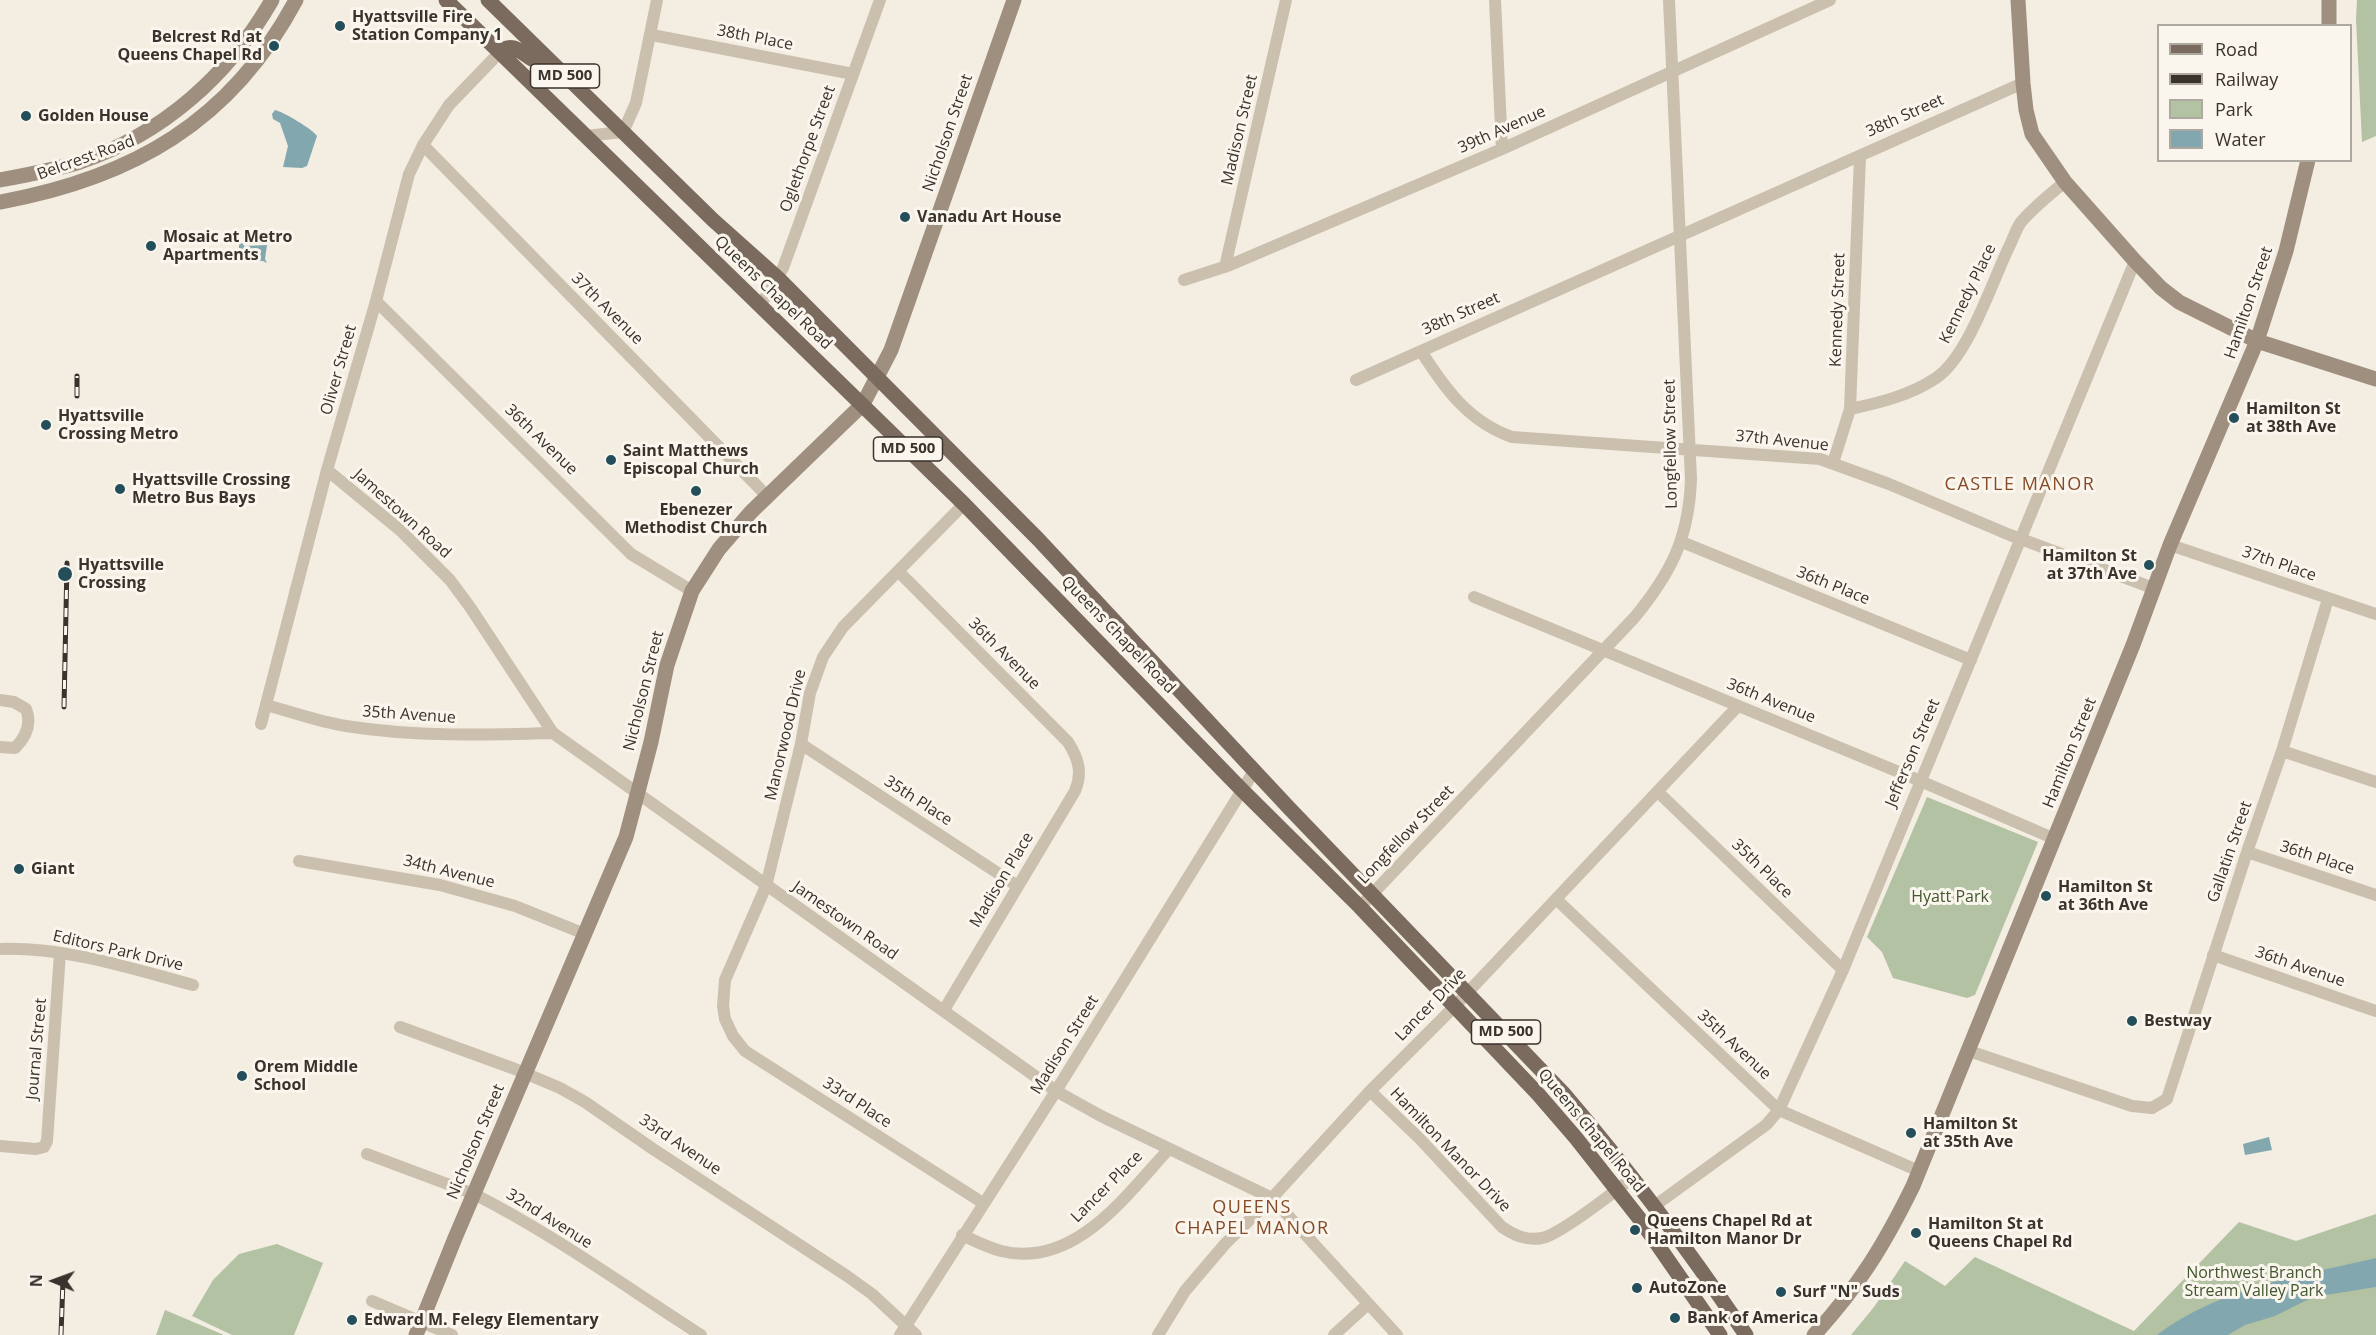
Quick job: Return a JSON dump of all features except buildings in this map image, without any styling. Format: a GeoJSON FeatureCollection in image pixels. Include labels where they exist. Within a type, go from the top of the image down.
{"type":"FeatureCollection","features":[{"type":"Feature","properties":{"kind":"main road","name":"Queens Chapel Road"},"geometry":{"type":"LineString","coordinates":[[446,0],[964,504],[1242,790],[1360,907],[1538,1094],[1617,1189],[1720,1335]]}},
{"type":"Feature","properties":{"kind":"main road","name":"Queens Chapel Road"},"geometry":{"type":"LineString","coordinates":[[488,0],[713,220],[778,278],[1038,539],[1254,771],[1468,992],[1565,1095],[1607,1144],[1746,1335]]}},
{"type":"Feature","properties":{"kind":"main road"},"geometry":{"type":"LineString","coordinates":[[500,52],[505,47],[513,47],[537,62],[553,64]]}},
{"type":"Feature","properties":{"kind":"street","name":"Belcrest Road"},"geometry":{"type":"LineString","coordinates":[[0,180],[51,171],[82,161],[147,131],[192,99],[219,74],[257,25],[272,0]]}},
{"type":"Feature","properties":{"kind":"street"},"geometry":{"type":"LineString","coordinates":[[585,136],[623,132],[636,103],[652,35],[657,0]]}},
{"type":"Feature","properties":{"kind":"street","name":"Oglethorpe Street"},"geometry":{"type":"LineString","coordinates":[[760,306],[778,278],[880,0]]}},
{"type":"Feature","properties":{"kind":"street","name":"Nicholson Street"},"geometry":{"type":"LineString","coordinates":[[418,1328],[626,837],[667,665],[692,591],[719,549],[751,512],[863,404],[877,379],[891,350],[1014,0]]}},
{"type":"Feature","properties":{"kind":"street","name":"Madison Street"},"geometry":{"type":"LineString","coordinates":[[1226,267],[1286,0]]}},
{"type":"Feature","properties":{"kind":"street"},"geometry":{"type":"LineString","coordinates":[[1495,0],[1502,148]]}},
{"type":"Feature","properties":{"kind":"street","name":"Longfellow Street"},"geometry":{"type":"LineString","coordinates":[[1360,907],[1605,650],[1653,595],[1682,542],[1690,501],[1690,450],[1669,0]]}},
{"type":"Feature","properties":{"kind":"street","name":"39th Avenue"},"geometry":{"type":"LineString","coordinates":[[1184,280],[1226,267],[1502,148],[1830,0]]}},
{"type":"Feature","properties":{"kind":"street"},"geometry":{"type":"LineString","coordinates":[[2018,0],[2025,110],[2032,134],[2065,182],[2135,261],[2161,288],[2179,302],[2257,341],[2376,379]]}},
{"type":"Feature","properties":{"kind":"street"},"geometry":{"type":"LineString","coordinates":[[2328,24],[2329,0]]}},
{"type":"Feature","properties":{"kind":"street","name":"Belcrest Road"},"geometry":{"type":"LineString","coordinates":[[0,202],[50,192],[112,171],[148,154],[176,137],[216,104],[246,73],[260,57],[292,6]]}},
{"type":"Feature","properties":{"kind":"street"},"geometry":{"type":"LineString","coordinates":[[257,25],[274,13],[292,6]]}},
{"type":"Feature","properties":{"kind":"street","name":"38th Place"},"geometry":{"type":"LineString","coordinates":[[652,35],[853,74]]}},
{"type":"Feature","properties":{"kind":"street","name":"Oliver Street"},"geometry":{"type":"LineString","coordinates":[[261,724],[327,470],[376,301],[409,174],[423,145],[449,105],[500,52]]}},
{"type":"Feature","properties":{"kind":"street","name":"38th Street"},"geometry":{"type":"LineString","coordinates":[[1356,380],[2023,83]]}},
{"type":"Feature","properties":{"kind":"street","name":"37th Avenue"},"geometry":{"type":"LineString","coordinates":[[423,145],[768,497]]}},
{"type":"Feature","properties":{"kind":"street","name":"Kennedy Street"},"geometry":{"type":"LineString","coordinates":[[1833,463],[1850,409],[1860,156]]}},
{"type":"Feature","properties":{"kind":"street","name":"Hamilton Street"},"geometry":{"type":"LineString","coordinates":[[1814,1335],[1870,1267],[1895,1226],[1919,1171],[2133,645],[2170,545],[2257,341],[2286,251],[2308,162]]}},
{"type":"Feature","properties":{"kind":"street","name":"Kennedy Place"},"geometry":{"type":"LineString","coordinates":[[1850,409],[1878,403],[1909,392],[1937,378],[1952,364],[1967,340],[2020,224],[2043,199],[2065,182]]}},
{"type":"Feature","properties":{"kind":"street","name":"Jefferson Street"},"geometry":{"type":"LineString","coordinates":[[1653,1207],[1766,1125],[1779,1110],[1843,970],[2135,261]]}},
{"type":"Feature","properties":{"kind":"street","name":"36th Avenue"},"geometry":{"type":"LineString","coordinates":[[376,301],[631,554],[692,591]]}},
{"type":"Feature","properties":{"kind":"street","name":"37th Avenue"},"geometry":{"type":"LineString","coordinates":[[1421,351],[1453,397],[1466,411],[1497,431],[1512,437],[1810,457],[1889,484],[2020,539],[2153,588]]}},
{"type":"Feature","properties":{"kind":"street","name":"Jamestown Road"},"geometry":{"type":"LineString","coordinates":[[327,470],[400,530],[450,579],[553,733],[1056,1091],[1101,1116],[1272,1198],[1397,1335]]}},
{"type":"Feature","properties":{"kind":"street","name":"Manorwood Drive"},"geometry":{"type":"LineString","coordinates":[[725,1019],[723,1006],[725,980],[766,886],[801,744],[810,693],[823,657],[843,627],[964,504]]}},
{"type":"Feature","properties":{"kind":"street","name":"36th Place"},"geometry":{"type":"LineString","coordinates":[[1682,542],[1971,660]]}},
{"type":"Feature","properties":{"kind":"street","name":"37th Place"},"geometry":{"type":"LineString","coordinates":[[2170,545],[2376,614]]}},
{"type":"Feature","properties":{"kind":"street","name":"36th Avenue"},"geometry":{"type":"LineString","coordinates":[[899,572],[1068,741],[1079,764]]}},
{"type":"Feature","properties":{"kind":"street","name":"36th Avenue"},"geometry":{"type":"LineString","coordinates":[[1474,597],[1921,781],[2055,839]]}},
{"type":"Feature","properties":{"kind":"street","name":"Gallatin Street"},"geometry":{"type":"LineString","coordinates":[[1969,1051],[2132,1106],[2152,1108],[2167,1099],[2282,751],[2328,599]]}},
{"type":"Feature","properties":{"kind":"street"},"geometry":{"type":"LineString","coordinates":[[0,700],[14,702],[26,710],[29,725],[22,742],[15,748],[0,747]]}},
{"type":"Feature","properties":{"kind":"street","name":"35th Avenue"},"geometry":{"type":"LineString","coordinates":[[266,705],[344,726],[404,733],[466,735],[553,733]]}},
{"type":"Feature","properties":{"kind":"street","name":"Lancer Drive"},"geometry":{"type":"LineString","coordinates":[[1158,1335],[1185,1291],[1204,1267],[1272,1198],[1370,1091],[1454,1007],[1738,706]]}},
{"type":"Feature","properties":{"kind":"street","name":"35th Place"},"geometry":{"type":"LineString","coordinates":[[801,744],[1016,885]]}},
{"type":"Feature","properties":{"kind":"street"},"geometry":{"type":"LineString","coordinates":[[2282,751],[2376,782]]}},
{"type":"Feature","properties":{"kind":"street","name":"Madison Place"},"geometry":{"type":"LineString","coordinates":[[944,1010],[1016,885],[1075,791],[1079,777],[1079,764]]}},
{"type":"Feature","properties":{"kind":"street","name":"Madison Street"},"geometry":{"type":"LineString","coordinates":[[902,1330],[1056,1091],[1254,771]]}},
{"type":"Feature","properties":{"kind":"street","name":"35th Place"},"geometry":{"type":"LineString","coordinates":[[1658,792],[1843,970]]}},
{"type":"Feature","properties":{"kind":"street","name":"36th Place"},"geometry":{"type":"LineString","coordinates":[[2247,852],[2376,895]]}},
{"type":"Feature","properties":{"kind":"street","name":"34th Avenue"},"geometry":{"type":"LineString","coordinates":[[299,861],[440,885],[515,906],[585,934]]}},
{"type":"Feature","properties":{"kind":"street","name":"35th Avenue"},"geometry":{"type":"LineString","coordinates":[[1556,898],[1779,1110],[1919,1171]]}},
{"type":"Feature","properties":{"kind":"street","name":"Editors Park Drive"},"geometry":{"type":"LineString","coordinates":[[0,950],[60,953],[193,985]]}},
{"type":"Feature","properties":{"kind":"street","name":"Journal Street"},"geometry":{"type":"LineString","coordinates":[[0,1146],[36,1149],[44,1147],[47,1141],[60,953]]}},
{"type":"Feature","properties":{"kind":"street","name":"36th Avenue"},"geometry":{"type":"LineString","coordinates":[[2213,955],[2376,1011]]}},
{"type":"Feature","properties":{"kind":"street","name":"33rd Place"},"geometry":{"type":"LineString","coordinates":[[725,1019],[733,1036],[745,1051],[982,1203]]}},
{"type":"Feature","properties":{"kind":"street","name":"33rd Avenue"},"geometry":{"type":"LineString","coordinates":[[400,1027],[560,1088],[623,1126],[653,1149],[847,1276],[872,1294],[902,1330],[916,1335]]}},
{"type":"Feature","properties":{"kind":"street","name":"Hamilton Manor Drive"},"geometry":{"type":"LineString","coordinates":[[1370,1091],[1420,1139],[1502,1227],[1519,1236],[1535,1239],[1554,1233],[1632,1178]]}},
{"type":"Feature","properties":{"kind":"street","name":"Lancer Place"},"geometry":{"type":"LineString","coordinates":[[962,1235],[991,1248],[1013,1253],[1040,1252],[1066,1245],[1080,1237],[1108,1214],[1169,1149]]}},
{"type":"Feature","properties":{"kind":"street","name":"32nd Avenue"},"geometry":{"type":"LineString","coordinates":[[367,1154],[474,1194],[558,1242],[701,1335]]}},
{"type":"Feature","properties":{"kind":"street"},"geometry":{"type":"LineString","coordinates":[[372,1301],[418,1328],[452,1335]]}},
{"type":"Feature","properties":{"kind":"street"},"geometry":{"type":"LineString","coordinates":[[1334,1335],[1368,1304]]}},
{"type":"Feature","properties":{"kind":"green space"},"geometry":{"type":"Polygon","coordinates":[[[2357,0],[2376,0],[2376,136],[2362,142],[2356,19],[2357,0]]]}},
{"type":"Feature","properties":{"kind":"green space","name":"Hyatt Park"},"geometry":{"type":"Polygon","coordinates":[[[1927,797],[2038,842],[1975,995],[1967,998],[1893,978],[1882,952],[1867,937],[1927,797]]]}},
{"type":"Feature","properties":{"kind":"green space","name":"Northwest Branch Stream Valley Park"},"geometry":{"type":"Polygon","coordinates":[[[2376,1214],[2376,1335],[1851,1335],[1874,1307],[1905,1261],[1945,1286],[1975,1257],[2134,1331],[2239,1222],[2296,1241],[2376,1214]]]}},
{"type":"Feature","properties":{"kind":"green space"},"geometry":{"type":"Polygon","coordinates":[[[277,1244],[323,1263],[294,1335],[232,1335],[192,1316],[213,1280],[239,1254],[277,1244]]]}},
{"type":"Feature","properties":{"kind":"green space"},"geometry":{"type":"Polygon","coordinates":[[[165,1310],[224,1335],[156,1335],[165,1310]]]}},
{"type":"Feature","properties":{"kind":"water"},"geometry":{"type":"Polygon","coordinates":[[[275,110],[298,121],[317,136],[307,166],[283,167],[288,146],[280,123],[273,119],[272,114],[275,110]]]}},
{"type":"Feature","properties":{"kind":"water"},"geometry":{"type":"Polygon","coordinates":[[[239,243],[243,243],[244,246],[267,245],[265,259],[267,263],[239,261],[239,243]]]}},
{"type":"Feature","properties":{"kind":"water"},"geometry":{"type":"Polygon","coordinates":[[[2269,1137],[2272,1150],[2245,1155],[2243,1144],[2269,1137]]]}},
{"type":"Feature","properties":{"kind":"water"},"geometry":{"type":"Polygon","coordinates":[[[2376,1258],[2376,1287],[2313,1297],[2275,1316],[2245,1325],[2228,1335],[2157,1335],[2181,1319],[2234,1294],[2291,1277],[2376,1258]]]}},
{"type":"Feature","properties":{"kind":"railway"},"geometry":{"type":"LineString","coordinates":[[77,376],[77,396]]}},
{"type":"Feature","properties":{"kind":"railway"},"geometry":{"type":"LineString","coordinates":[[64,707],[67,563]]}},
{"type":"Feature","properties":{"kind":"railway"},"geometry":{"type":"LineString","coordinates":[[61,1335],[63,1280]]}},
{"type":"Feature","properties":{"kind":"place","name":"Hyattsville Fire Station Company 1"},"geometry":{"type":"Point","coordinates":[340,26]}},
{"type":"Feature","properties":{"kind":"place","name":"Belcrest Rd at Queens Chapel Rd"},"geometry":{"type":"Point","coordinates":[274,46]}},
{"type":"Feature","properties":{"kind":"place","name":"Golden House"},"geometry":{"type":"Point","coordinates":[26,116]}},
{"type":"Feature","properties":{"kind":"place","name":"Vanadu Art House"},"geometry":{"type":"Point","coordinates":[905,217]}},
{"type":"Feature","properties":{"kind":"place","name":"Mosaic at Metro Apartments"},"geometry":{"type":"Point","coordinates":[151,246]}},
{"type":"Feature","properties":{"kind":"place","name":"Hamilton St at 38th Ave"},"geometry":{"type":"Point","coordinates":[2234,418]}},
{"type":"Feature","properties":{"kind":"place","name":"Hyattsville Crossing Metro"},"geometry":{"type":"Point","coordinates":[46,425]}},
{"type":"Feature","properties":{"kind":"place","name":"Saint Matthews Episcopal Church"},"geometry":{"type":"Point","coordinates":[611,460]}},
{"type":"Feature","properties":{"kind":"place","name":"Hyattsville Crossing Metro Bus Bays"},"geometry":{"type":"Point","coordinates":[120,489]}},
{"type":"Feature","properties":{"kind":"place","name":"Ebenezer Methodist Church"},"geometry":{"type":"Point","coordinates":[696,491]}},
{"type":"Feature","properties":{"kind":"place","name":"Hamilton St at 37th Ave"},"geometry":{"type":"Point","coordinates":[2149,565]}},
{"type":"Feature","properties":{"kind":"place","name":"Hyattsville Crossing"},"geometry":{"type":"Point","coordinates":[65,574]}},
{"type":"Feature","properties":{"kind":"place","name":"Giant"},"geometry":{"type":"Point","coordinates":[19,869]}},
{"type":"Feature","properties":{"kind":"place","name":"Hamilton St at 36th Ave"},"geometry":{"type":"Point","coordinates":[2046,896]}},
{"type":"Feature","properties":{"kind":"place","name":"Bestway"},"geometry":{"type":"Point","coordinates":[2132,1021]}},
{"type":"Feature","properties":{"kind":"place","name":"Orem Middle School"},"geometry":{"type":"Point","coordinates":[242,1076]}},
{"type":"Feature","properties":{"kind":"place","name":"Hamilton St at 35th Ave"},"geometry":{"type":"Point","coordinates":[1911,1133]}},
{"type":"Feature","properties":{"kind":"place","name":"Queens Chapel Rd at Hamilton Manor Dr"},"geometry":{"type":"Point","coordinates":[1635,1230]}},
{"type":"Feature","properties":{"kind":"place","name":"Hamilton St at Queens Chapel Rd"},"geometry":{"type":"Point","coordinates":[1916,1233]}},
{"type":"Feature","properties":{"kind":"place","name":"AutoZone"},"geometry":{"type":"Point","coordinates":[1637,1288]}},
{"type":"Feature","properties":{"kind":"place","name":"Surf \"N\" Suds"},"geometry":{"type":"Point","coordinates":[1781,1292]}},
{"type":"Feature","properties":{"kind":"place","name":"Bank of America"},"geometry":{"type":"Point","coordinates":[1675,1318]}},
{"type":"Feature","properties":{"kind":"place","name":"Edward M. Felegy Elementary"},"geometry":{"type":"Point","coordinates":[352,1320]}},
{"type":"Feature","properties":{"kind":"district","name":"CASTLE MANOR"},"geometry":{"type":"Point","coordinates":[2020,485]}},
{"type":"Feature","properties":{"kind":"district","name":"QUEENS CHAPEL MANOR"},"geometry":{"type":"Point","coordinates":[1252,1218]}}]}
